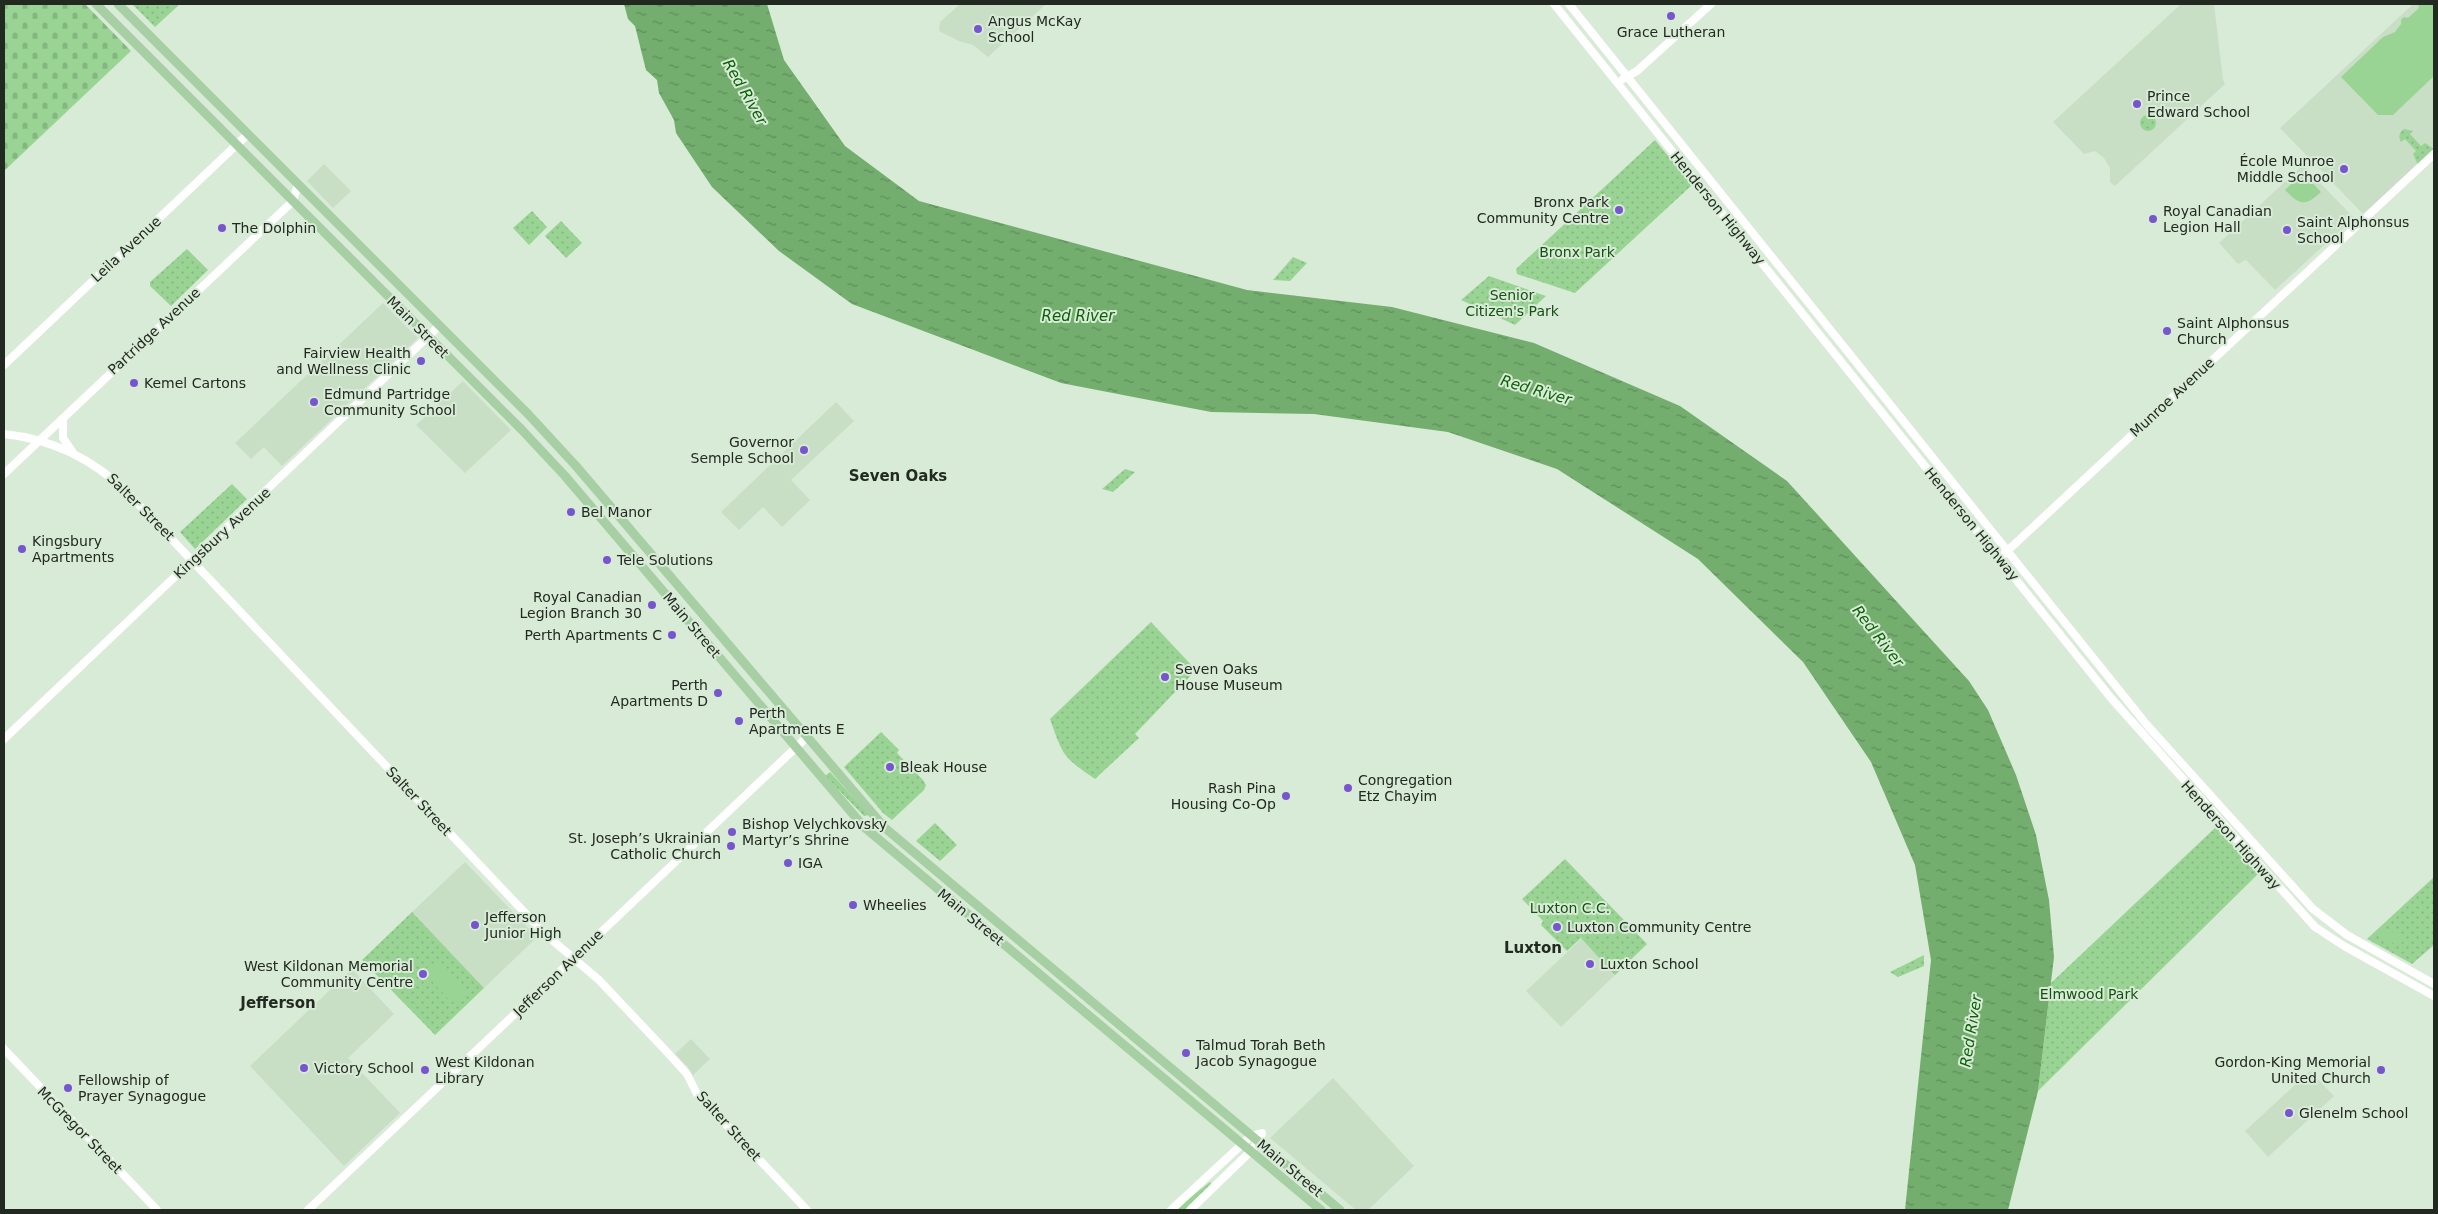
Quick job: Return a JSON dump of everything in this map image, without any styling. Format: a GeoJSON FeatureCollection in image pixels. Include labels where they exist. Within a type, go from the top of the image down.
{"type":"FeatureCollection","features":[{"type":"Feature","properties":{"kind":"main road","name":"Main Street"},"geometry":{"type":"LineString","coordinates":[[96,4],[517,424],[565,476],[864,827],[1321,1210]]}},
{"type":"Feature","properties":{"kind":"main road","name":"Main Street"},"geometry":{"type":"LineString","coordinates":[[118,4],[576,466],[872,814],[893,836],[1340,1210]]}},
{"type":"Feature","properties":{"kind":"main road","name":"Henderson Highway"},"geometry":{"type":"LineString","coordinates":[[1554,4],[2111,698],[2315,927],[2344,946],[2434,996]]}},
{"type":"Feature","properties":{"kind":"main road","name":"Henderson Highway"},"geometry":{"type":"LineString","coordinates":[[1569,4],[2147,725],[2313,909],[2347,935],[2434,984]]}},
{"type":"Feature","properties":{"kind":"main road"},"geometry":{"type":"LineString","coordinates":[[1617,82],[1628,77],[1711,4]]}},
{"type":"Feature","properties":{"kind":"main road","name":"Leila Avenue"},"geometry":{"type":"LineString","coordinates":[[4,365],[248,134]]}},
{"type":"Feature","properties":{"kind":"main road","name":"Munroe Avenue"},"geometry":{"type":"LineString","coordinates":[[2000,559],[2007,550],[2434,154]]}},
{"type":"Feature","properties":{"kind":"main road","name":"Partridge Avenue"},"geometry":{"type":"LineString","coordinates":[[4,474],[293,200],[298,184]]}},
{"type":"Feature","properties":{"kind":"main road","name":"Kingsbury Avenue"},"geometry":{"type":"LineString","coordinates":[[4,739],[439,326]]}},
{"type":"Feature","properties":{"kind":"main road"},"geometry":{"type":"LineString","coordinates":[[1858,382],[1867,375]]}},
{"type":"Feature","properties":{"kind":"main road"},"geometry":{"type":"LineString","coordinates":[[63,418],[62,438],[73,452]]}},
{"type":"Feature","properties":{"kind":"main road","name":"Salter Street"},"geometry":{"type":"LineString","coordinates":[[4,434],[39,440],[73,452],[107,473],[192,560],[545,934],[572,959],[599,980],[686,1074],[697,1094],[807,1210]]}},
{"type":"Feature","properties":{"kind":"main road"},"geometry":{"type":"LineString","coordinates":[[681,613],[689,616],[701,612]]}},
{"type":"Feature","properties":{"kind":"main road"},"geometry":{"type":"LineString","coordinates":[[697,632],[706,628],[716,630]]}},
{"type":"Feature","properties":{"kind":"main road","name":"Jefferson Avenue"},"geometry":{"type":"LineString","coordinates":[[308,1210],[807,737]]}},
{"type":"Feature","properties":{"kind":"main road"},"geometry":{"type":"LineString","coordinates":[[855,816],[868,818],[872,814]]}},
{"type":"Feature","properties":{"kind":"main road","name":"McGregor Street"},"geometry":{"type":"LineString","coordinates":[[4,1050],[157,1210]]}},
{"type":"Feature","properties":{"kind":"main road"},"geometry":{"type":"LineString","coordinates":[[1171,1210],[1243,1145],[1255,1139]]}},
{"type":"Feature","properties":{"kind":"main road"},"geometry":{"type":"LineString","coordinates":[[1190,1210],[1251,1151],[1255,1139]]}},
{"type":"Feature","properties":{"kind":"shaded area","name":"Angus McKay School"},"geometry":{"type":"Polygon","coordinates":[[[960,4],[1046,4],[988,57],[973,45],[959,41],[939,31],[940,22],[960,4]]]}},
{"type":"Feature","properties":{"kind":"shaded area","name":"Prince Edward School"},"geometry":{"type":"Polygon","coordinates":[[[2181,4],[2214,4],[2225,84],[2115,186],[2110,182],[2110,168],[2104,158],[2095,151],[2084,154],[2053,122],[2181,4]]]}},
{"type":"Feature","properties":{"kind":"shaded area"},"geometry":{"type":"Polygon","coordinates":[[[2413,4],[2434,4],[2434,151],[2365,216],[2280,128],[2413,4]]]}},
{"type":"Feature","properties":{"kind":"shaded area"},"geometry":{"type":"Polygon","coordinates":[[[324,164],[351,191],[333,208],[307,181],[324,164]]]}},
{"type":"Feature","properties":{"kind":"shaded area","name":"Saint Alphonsus School"},"geometry":{"type":"Polygon","coordinates":[[[2303,165],[2354,218],[2275,290],[2246,260],[2238,264],[2219,243],[2303,165]]]}},
{"type":"Feature","properties":{"kind":"shaded area","name":"Edmund Partridge Community School"},"geometry":{"type":"Polygon","coordinates":[[[383,303],[418,338],[282,466],[264,447],[251,459],[235,443],[383,303]]]}},
{"type":"Feature","properties":{"kind":"shaded area"},"geometry":{"type":"Polygon","coordinates":[[[463,381],[511,430],[465,473],[416,425],[463,381]]]}},
{"type":"Feature","properties":{"kind":"shaded area","name":"Governor Semple School"},"geometry":{"type":"Polygon","coordinates":[[[836,402],[854,421],[791,480],[810,500],[782,527],[763,507],[739,530],[721,512],[836,402]]]}},
{"type":"Feature","properties":{"kind":"shaded area","name":"Jefferson Junior High"},"geometry":{"type":"Polygon","coordinates":[[[465,862],[537,937],[484,988],[412,912],[465,862]]]}},
{"type":"Feature","properties":{"kind":"shaded area","name":"Luxton School"},"geometry":{"type":"Polygon","coordinates":[[[1613,909],[1647,944],[1561,1027],[1526,991],[1613,909]]]}},
{"type":"Feature","properties":{"kind":"shaded area","name":"Victory School"},"geometry":{"type":"Polygon","coordinates":[[[352,969],[394,1014],[348,1058],[400,1113],[344,1166],[250,1066],[352,969]]]}},
{"type":"Feature","properties":{"kind":"shaded area"},"geometry":{"type":"Polygon","coordinates":[[[691,1039],[710,1059],[692,1076],[688,1067],[675,1054],[691,1039]]]}},
{"type":"Feature","properties":{"kind":"shaded area","name":"Glenelm School"},"geometry":{"type":"Polygon","coordinates":[[[2310,1071],[2334,1096],[2268,1157],[2245,1131],[2310,1071]]]}},
{"type":"Feature","properties":{"kind":"shaded area"},"geometry":{"type":"Polygon","coordinates":[[[1333,1078],[1414,1166],[1368,1210],[1356,1210],[1270,1138],[1333,1078]]]}},
{"type":"Feature","properties":{"kind":"green space"},"geometry":{"type":"Polygon","coordinates":[[[4,4],[85,4],[131,51],[4,171],[4,4]]]}},
{"type":"Feature","properties":{"kind":"green space"},"geometry":{"type":"Polygon","coordinates":[[[132,4],[180,4],[155,27],[132,4]]]}},
{"type":"Feature","properties":{"kind":"green space"},"geometry":{"type":"Polygon","coordinates":[[[2418,4],[2434,4],[2434,76],[2393,115],[2378,115],[2341,77],[2383,37],[2395,32],[2404,17],[2408,18],[2419,8],[2418,4]]]}},
{"type":"Feature","properties":{"kind":"green space"},"geometry":{"type":"Polygon","coordinates":[[[2148,115],[2154,117],[2156,123],[2154,129],[2148,131],[2142,129],[2140,123],[2142,117],[2148,115]]]}},
{"type":"Feature","properties":{"kind":"green space"},"geometry":{"type":"Polygon","coordinates":[[[2404,129],[2413,131],[2410,134],[2421,146],[2425,143],[2434,149],[2418,165],[2413,154],[2416,151],[2405,139],[2401,142],[2400,140],[2400,133],[2404,129]]]}},
{"type":"Feature","properties":{"kind":"green space","name":"Bronx Park"},"geometry":{"type":"Polygon","coordinates":[[[1655,140],[1692,185],[1575,293],[1517,274],[1516,269],[1655,140]]]}},
{"type":"Feature","properties":{"kind":"green space"},"geometry":{"type":"Polygon","coordinates":[[[2303,173],[2321,192],[2306,202],[2294,199],[2285,190],[2303,173]]]}},
{"type":"Feature","properties":{"kind":"green space"},"geometry":{"type":"Polygon","coordinates":[[[532,211],[547,227],[529,245],[513,228],[532,211]]]}},
{"type":"Feature","properties":{"kind":"green space"},"geometry":{"type":"Polygon","coordinates":[[[561,221],[582,243],[566,258],[545,236],[561,221]]]}},
{"type":"Feature","properties":{"kind":"green space"},"geometry":{"type":"Polygon","coordinates":[[[187,249],[208,270],[171,306],[150,286],[150,282],[187,249]]]}},
{"type":"Feature","properties":{"kind":"green space"},"geometry":{"type":"Polygon","coordinates":[[[1293,257],[1307,263],[1290,281],[1273,280],[1293,257]]]}},
{"type":"Feature","properties":{"kind":"green space","name":"Senior Citizen's Park"},"geometry":{"type":"Polygon","coordinates":[[[1489,276],[1546,296],[1515,325],[1461,300],[1489,276]]]}},
{"type":"Feature","properties":{"kind":"green space"},"geometry":{"type":"Polygon","coordinates":[[[1125,469],[1135,472],[1113,492],[1102,489],[1125,469]]]}},
{"type":"Feature","properties":{"kind":"green space"},"geometry":{"type":"Polygon","coordinates":[[[232,484],[247,499],[195,549],[180,532],[232,484]]]}},
{"type":"Feature","properties":{"kind":"green space"},"geometry":{"type":"Polygon","coordinates":[[[1151,622],[1196,670],[1135,734],[1139,738],[1095,779],[1076,766],[1065,755],[1050,719],[1151,622]]]}},
{"type":"Feature","properties":{"kind":"green space","name":"Bleak House"},"geometry":{"type":"Polygon","coordinates":[[[881,732],[899,750],[897,753],[926,785],[924,790],[892,820],[883,813],[844,767],[881,732]]]}},
{"type":"Feature","properties":{"kind":"green space"},"geometry":{"type":"Polygon","coordinates":[[[830,772],[869,815],[864,816],[825,776],[830,772]]]}},
{"type":"Feature","properties":{"kind":"green space"},"geometry":{"type":"Polygon","coordinates":[[[935,823],[957,845],[940,861],[916,841],[935,823]]]}},
{"type":"Feature","properties":{"kind":"green space","name":"Elmwood Park"},"geometry":{"type":"Polygon","coordinates":[[[2216,827],[2258,874],[2038,1091],[2051,983],[2216,827]]]}},
{"type":"Feature","properties":{"kind":"green space","name":"Luxton C.C."},"geometry":{"type":"Polygon","coordinates":[[[1565,859],[1647,944],[1615,975],[1581,938],[1567,951],[1541,925],[1543,921],[1522,899],[1565,859]]]}},
{"type":"Feature","properties":{"kind":"green space"},"geometry":{"type":"Polygon","coordinates":[[[2434,877],[2434,945],[2412,964],[2367,939],[2434,877]]]}},
{"type":"Feature","properties":{"kind":"green space","name":"West Kildonan Memorial Community Centre"},"geometry":{"type":"Polygon","coordinates":[[[412,912],[484,988],[435,1035],[362,960],[412,912]]]}},
{"type":"Feature","properties":{"kind":"green space"},"geometry":{"type":"Polygon","coordinates":[[[2382,931],[2398,932],[2405,938],[2405,942],[2388,943],[2387,941],[2381,941],[2379,936],[2382,931]]]}},
{"type":"Feature","properties":{"kind":"green space"},"geometry":{"type":"Polygon","coordinates":[[[1924,955],[1924,966],[1898,977],[1890,972],[1924,955]]]}},
{"type":"Feature","properties":{"kind":"green space"},"geometry":{"type":"Polygon","coordinates":[[[437,960],[466,988],[466,996],[459,1002],[451,1002],[427,976],[427,968],[437,960]]]}},
{"type":"Feature","properties":{"kind":"green space"},"geometry":{"type":"Polygon","coordinates":[[[1210,1182],[1212,1186],[1188,1210],[1174,1210],[1210,1182]]]}},
{"type":"Feature","properties":{"kind":"water","name":"Red River"},"geometry":{"type":"Polygon","coordinates":[[[624,4],[767,4],[784,60],[845,146],[919,201],[1247,290],[1392,307],[1534,343],[1680,406],[1787,481],[1969,681],[1988,710],[2016,775],[2036,835],[2049,900],[2054,957],[2038,1091],[2008,1210],[1905,1210],[1931,960],[1915,865],[1871,762],[1803,662],[1698,559],[1557,469],[1448,432],[1314,414],[1211,412],[1061,383],[852,304],[779,251],[712,187],[676,133],[674,120],[659,93],[657,80],[646,70],[635,26],[628,19],[624,4]]]}},
{"type":"Feature","properties":{"kind":"place","name":"Grace Lutheran"},"geometry":{"type":"Point","coordinates":[1671,16]}},
{"type":"Feature","properties":{"kind":"place","name":"Angus McKay School"},"geometry":{"type":"Point","coordinates":[978,29]}},
{"type":"Feature","properties":{"kind":"place","name":"Prince Edward School"},"geometry":{"type":"Point","coordinates":[2137,104]}},
{"type":"Feature","properties":{"kind":"place","name":"École Munroe Middle School"},"geometry":{"type":"Point","coordinates":[2344,169]}},
{"type":"Feature","properties":{"kind":"place","name":"Bronx Park Community Centre"},"geometry":{"type":"Point","coordinates":[1619,210]}},
{"type":"Feature","properties":{"kind":"place","name":"Royal Canadian Legion Hall"},"geometry":{"type":"Point","coordinates":[2153,219]}},
{"type":"Feature","properties":{"kind":"place","name":"The Dolphin"},"geometry":{"type":"Point","coordinates":[222,228]}},
{"type":"Feature","properties":{"kind":"place","name":"Saint Alphonsus School"},"geometry":{"type":"Point","coordinates":[2287,230]}},
{"type":"Feature","properties":{"kind":"place","name":"Saint Alphonsus Church"},"geometry":{"type":"Point","coordinates":[2167,331]}},
{"type":"Feature","properties":{"kind":"place","name":"Fairview Health and Wellness Clinic"},"geometry":{"type":"Point","coordinates":[421,361]}},
{"type":"Feature","properties":{"kind":"place","name":"Kemel Cartons"},"geometry":{"type":"Point","coordinates":[134,383]}},
{"type":"Feature","properties":{"kind":"place","name":"Edmund Partridge Community School"},"geometry":{"type":"Point","coordinates":[314,402]}},
{"type":"Feature","properties":{"kind":"place","name":"Governor Semple School"},"geometry":{"type":"Point","coordinates":[804,450]}},
{"type":"Feature","properties":{"kind":"place","name":"Bel Manor"},"geometry":{"type":"Point","coordinates":[571,512]}},
{"type":"Feature","properties":{"kind":"place","name":"Kingsbury Apartments"},"geometry":{"type":"Point","coordinates":[22,549]}},
{"type":"Feature","properties":{"kind":"place","name":"Tele Solutions"},"geometry":{"type":"Point","coordinates":[607,560]}},
{"type":"Feature","properties":{"kind":"place","name":"Royal Canadian Legion Branch 30"},"geometry":{"type":"Point","coordinates":[652,605]}},
{"type":"Feature","properties":{"kind":"place","name":"Perth Apartments C"},"geometry":{"type":"Point","coordinates":[672,635]}},
{"type":"Feature","properties":{"kind":"place","name":"Seven Oaks House Museum"},"geometry":{"type":"Point","coordinates":[1165,677]}},
{"type":"Feature","properties":{"kind":"place","name":"Perth Apartments D"},"geometry":{"type":"Point","coordinates":[718,693]}},
{"type":"Feature","properties":{"kind":"place","name":"Perth Apartments E"},"geometry":{"type":"Point","coordinates":[739,721]}},
{"type":"Feature","properties":{"kind":"place","name":"Bleak House"},"geometry":{"type":"Point","coordinates":[890,767]}},
{"type":"Feature","properties":{"kind":"place","name":"Congregation Etz Chayim"},"geometry":{"type":"Point","coordinates":[1348,788]}},
{"type":"Feature","properties":{"kind":"place","name":"Rash Pina Housing Co-Op"},"geometry":{"type":"Point","coordinates":[1286,796]}},
{"type":"Feature","properties":{"kind":"place","name":"Bishop Velychkovsky Martyr’s Shrine"},"geometry":{"type":"Point","coordinates":[732,832]}},
{"type":"Feature","properties":{"kind":"place","name":"St. Joseph’s Ukrainian Catholic Church"},"geometry":{"type":"Point","coordinates":[731,846]}},
{"type":"Feature","properties":{"kind":"place","name":"IGA"},"geometry":{"type":"Point","coordinates":[788,863]}},
{"type":"Feature","properties":{"kind":"place","name":"Wheelies"},"geometry":{"type":"Point","coordinates":[853,905]}},
{"type":"Feature","properties":{"kind":"place","name":"Jefferson Junior High"},"geometry":{"type":"Point","coordinates":[475,925]}},
{"type":"Feature","properties":{"kind":"place","name":"Luxton Community Centre"},"geometry":{"type":"Point","coordinates":[1557,927]}},
{"type":"Feature","properties":{"kind":"place","name":"Luxton School"},"geometry":{"type":"Point","coordinates":[1590,964]}},
{"type":"Feature","properties":{"kind":"place","name":"West Kildonan Memorial Community Centre"},"geometry":{"type":"Point","coordinates":[423,974]}},
{"type":"Feature","properties":{"kind":"place","name":"Talmud Torah Beth Jacob Synagogue"},"geometry":{"type":"Point","coordinates":[1186,1053]}},
{"type":"Feature","properties":{"kind":"place","name":"Victory School"},"geometry":{"type":"Point","coordinates":[304,1068]}},
{"type":"Feature","properties":{"kind":"place","name":"West Kildonan Library"},"geometry":{"type":"Point","coordinates":[425,1070]}},
{"type":"Feature","properties":{"kind":"place","name":"Gordon-King Memorial United Church"},"geometry":{"type":"Point","coordinates":[2381,1070]}},
{"type":"Feature","properties":{"kind":"place","name":"Fellowship of Prayer Synagogue"},"geometry":{"type":"Point","coordinates":[68,1088]}},
{"type":"Feature","properties":{"kind":"place","name":"Glenelm School"},"geometry":{"type":"Point","coordinates":[2289,1113]}},
{"type":"Feature","properties":{"kind":"district","name":"Seven Oaks"},"geometry":{"type":"Point","coordinates":[898,476]}},
{"type":"Feature","properties":{"kind":"district","name":"Luxton"},"geometry":{"type":"Point","coordinates":[1533,948]}},
{"type":"Feature","properties":{"kind":"district","name":"Jefferson"},"geometry":{"type":"Point","coordinates":[278,1003]}}]}
